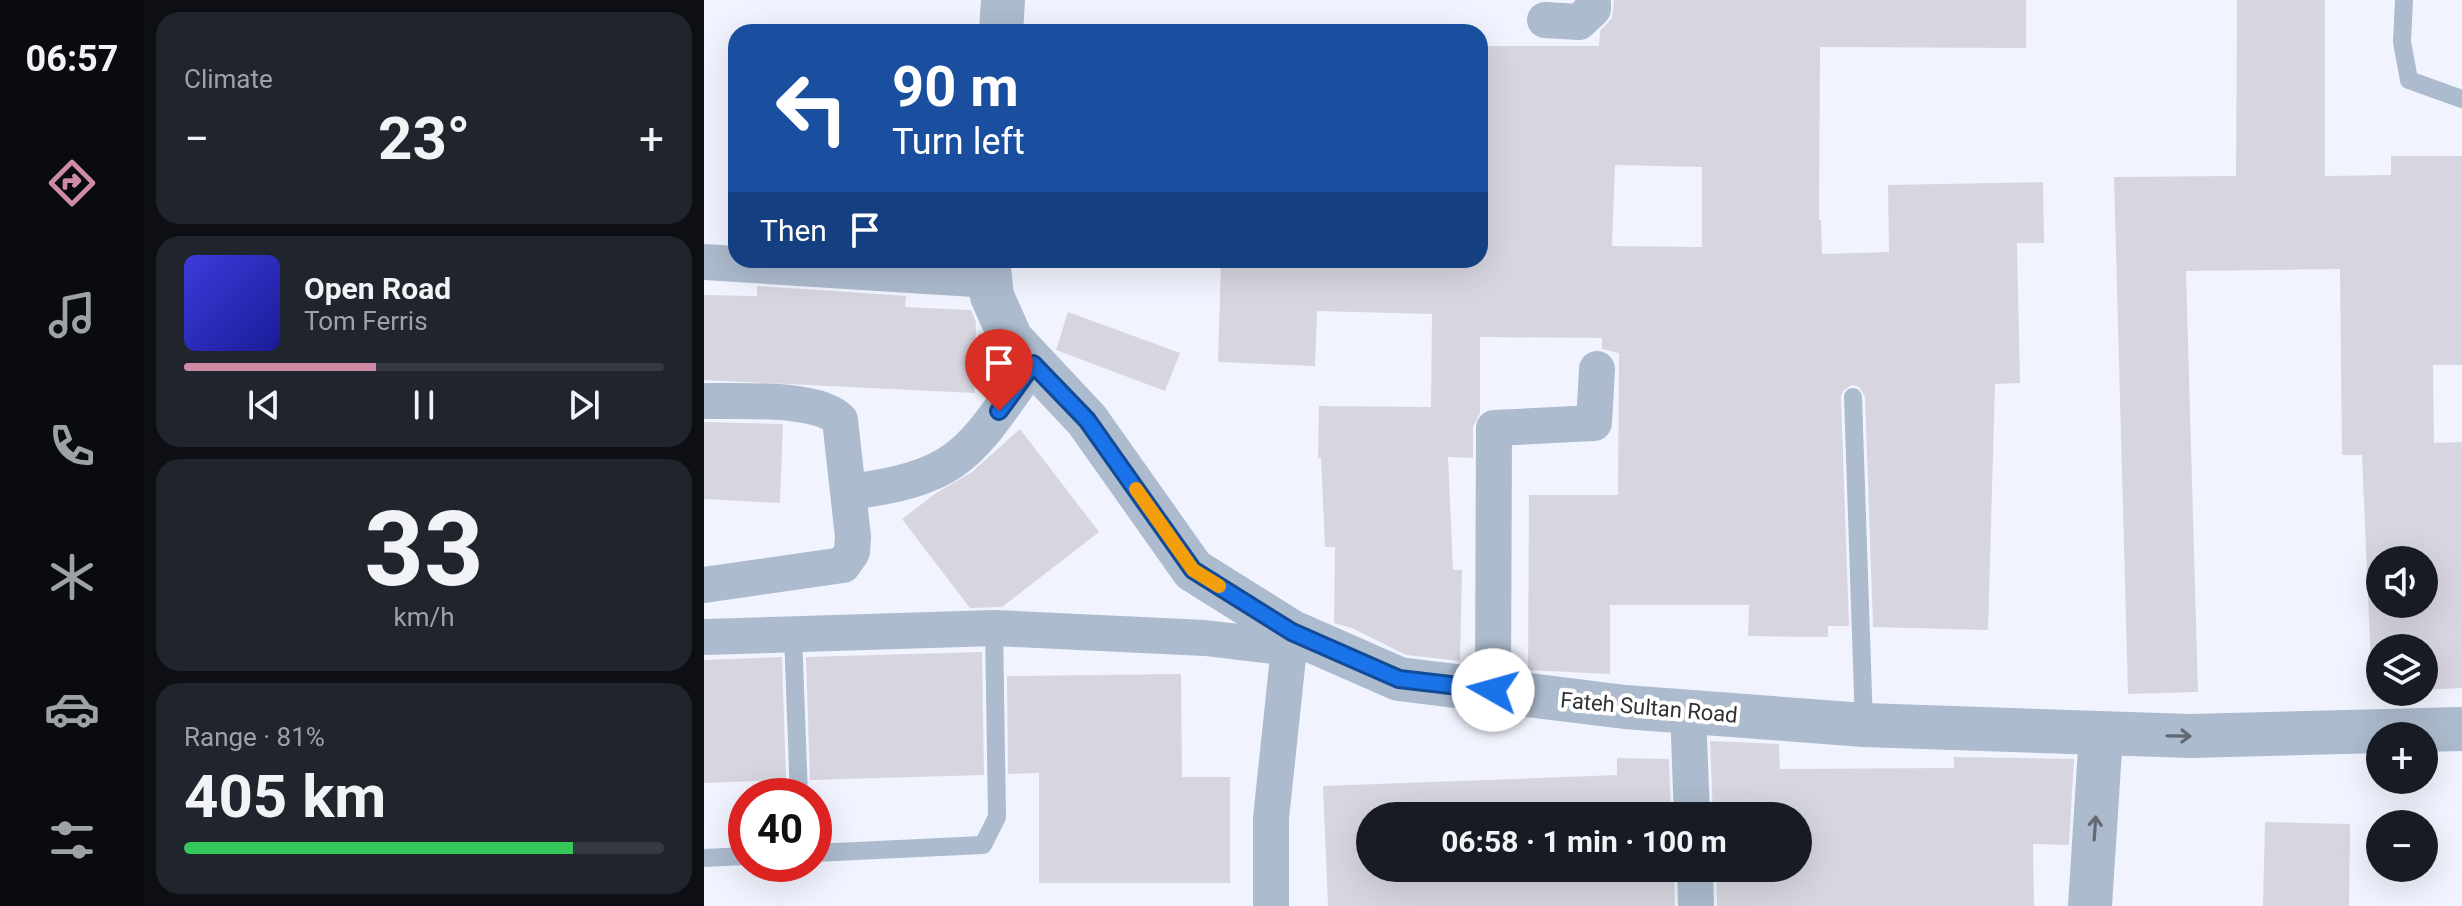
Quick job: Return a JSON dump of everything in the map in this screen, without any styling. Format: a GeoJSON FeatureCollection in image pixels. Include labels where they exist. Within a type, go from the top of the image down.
{"type":"FeatureCollection","features":[{"type":"Feature","properties":{"kind":"street"},"geometry":{"type":"LineString","coordinates":[[1002,24],[1003,0]]}},
{"type":"Feature","properties":{"kind":"street"},"geometry":{"type":"LineString","coordinates":[[1545,20],[1579,22],[1593,9],[1593,0]]}},
{"type":"Feature","properties":{"kind":"street"},"geometry":{"type":"LineString","coordinates":[[704,262],[728,263]]}},
{"type":"Feature","properties":{"kind":"street"},"geometry":{"type":"LineString","coordinates":[[918,268],[989,270]]}},
{"type":"Feature","properties":{"kind":"street","name":"Fateh Sultan Road"},"geometry":{"type":"LineString","coordinates":[[989,270],[992,296],[1011,339],[1087,420],[1193,570],[1291,640],[1399,679],[1688,711],[1864,725],[2190,736],[2462,729]]}},
{"type":"Feature","properties":{"kind":"street"},"geometry":{"type":"LineString","coordinates":[[850,492],[904,485],[949,466],[973,447],[1033,364]]}},
{"type":"Feature","properties":{"kind":"street"},"geometry":{"type":"LineString","coordinates":[[1493,690],[1494,428],[1594,423],[1597,369]]}},
{"type":"Feature","properties":{"kind":"street"},"geometry":{"type":"LineString","coordinates":[[704,401],[813,406],[831,411],[840,420],[850,492],[852,552],[843,565],[704,585]]}},
{"type":"Feature","properties":{"kind":"street"},"geometry":{"type":"LineString","coordinates":[[704,637],[994,628],[1291,640],[1271,818],[1271,906]]}},
{"type":"Feature","properties":{"kind":"street"},"geometry":{"type":"LineString","coordinates":[[1688,711],[1691,802]]}},
{"type":"Feature","properties":{"kind":"street"},"geometry":{"type":"LineString","coordinates":[[2090,906],[2101,734]]}},
{"type":"Feature","properties":{"kind":"street"},"geometry":{"type":"LineString","coordinates":[[1695,882],[1696,906]]}},
{"type":"Feature","properties":{"kind":"lane"},"geometry":{"type":"LineString","coordinates":[[2404,0],[2402,42],[2409,80],[2462,99]]}},
{"type":"Feature","properties":{"kind":"lane"},"geometry":{"type":"LineString","coordinates":[[1853,397],[1864,725]]}},
{"type":"Feature","properties":{"kind":"lane"},"geometry":{"type":"LineString","coordinates":[[832,852],[983,845],[997,817],[994,628]]}},
{"type":"Feature","properties":{"kind":"lane"},"geometry":{"type":"LineString","coordinates":[[793,634],[798,778]]}},
{"type":"Feature","properties":{"kind":"lane"},"geometry":{"type":"LineString","coordinates":[[704,858],[728,857]]}},
{"type":"Feature","properties":{"kind":"building"},"geometry":{"type":"Polygon","coordinates":[[[1614,0],[2026,0],[2026,48],[1820,47],[1819,220],[1822,254],[1889,252],[1888,185],[2043,182],[2044,243],[2017,243],[2020,383],[1995,384],[1988,630],[1873,627],[1865,397],[1859,387],[1852,385],[1843,391],[1841,397],[1849,626],[1828,626],[1828,637],[1748,636],[1749,605],[1610,605],[1610,674],[1528,670],[1529,495],[1618,495],[1619,353],[1602,349],[1602,338],[1480,337],[1480,413],[1473,427],[1473,458],[1448,457],[1453,570],[1462,570],[1460,661],[1406,655],[1352,628],[1334,623],[1335,547],[1325,547],[1321,458],[1318,458],[1319,406],[1431,407],[1432,314],[1317,311],[1315,366],[1218,362],[1221,268],[1488,268],[1488,46],[1599,46],[1600,31],[1612,18],[1614,0]],[[1615,165],[1612,246],[1702,247],[1702,167],[1615,165]]]}},
{"type":"Feature","properties":{"kind":"building"},"geometry":{"type":"Polygon","coordinates":[[[2237,0],[2325,0],[2325,176],[2391,175],[2391,156],[2462,156],[2462,365],[2433,365],[2434,443],[2462,442],[2462,688],[2438,689],[2438,634],[2370,634],[2369,618],[2438,618],[2438,546],[2366,546],[2366,550],[2362,455],[2342,455],[2340,269],[2186,271],[2198,692],[2128,694],[2114,177],[2236,176],[2237,0]]]}},
{"type":"Feature","properties":{"kind":"building"},"geometry":{"type":"Polygon","coordinates":[[[757,286],[906,296],[905,307],[971,310],[976,322],[974,393],[704,380],[704,295],[757,296],[757,286]]]}},
{"type":"Feature","properties":{"kind":"building"},"geometry":{"type":"Polygon","coordinates":[[[1068,312],[1180,353],[1165,391],[1056,350],[1068,312]]]}},
{"type":"Feature","properties":{"kind":"building"},"geometry":{"type":"Polygon","coordinates":[[[704,422],[783,424],[780,503],[704,499],[704,422]]]}},
{"type":"Feature","properties":{"kind":"building"},"geometry":{"type":"Polygon","coordinates":[[[1020,429],[1099,532],[1002,607],[970,608],[902,519],[936,493],[972,472],[1020,429]]]}},
{"type":"Feature","properties":{"kind":"building"},"geometry":{"type":"Polygon","coordinates":[[[982,652],[984,775],[810,778],[806,657],[982,652]]]}},
{"type":"Feature","properties":{"kind":"building"},"geometry":{"type":"Polygon","coordinates":[[[782,657],[786,778],[728,778],[728,782],[704,783],[704,660],[782,657]]]}},
{"type":"Feature","properties":{"kind":"building"},"geometry":{"type":"Polygon","coordinates":[[[1181,674],[1182,777],[1230,777],[1230,883],[1039,883],[1039,773],[1008,774],[1007,676],[1181,674]]]}},
{"type":"Feature","properties":{"kind":"building"},"geometry":{"type":"Polygon","coordinates":[[[1710,741],[1779,744],[1780,769],[1954,768],[1954,757],[2074,759],[2069,845],[2033,844],[2034,906],[1717,906],[1716,882],[1812,882],[1812,802],[1712,802],[1710,741]]]}},
{"type":"Feature","properties":{"kind":"building"},"geometry":{"type":"Polygon","coordinates":[[[1617,758],[1669,759],[1671,802],[1356,802],[1356,882],[1674,882],[1675,906],[1328,906],[1323,786],[1617,775],[1617,758]]]}},
{"type":"Feature","properties":{"kind":"building"},"geometry":{"type":"Polygon","coordinates":[[[2265,822],[2350,824],[2349,906],[2263,906],[2265,822]]]}},
{"type":"Feature","properties":{"kind":"slow traffic"},"geometry":{"type":"LineString","coordinates":[[1136,489],[1193,570],[1219,586]]}},
{"type":"Feature","properties":{"kind":"route"},"geometry":{"type":"LineString","coordinates":[[999,411],[1033,364],[1087,420],[1193,570],[1292,632],[1399,679],[1493,690]]}}]}
